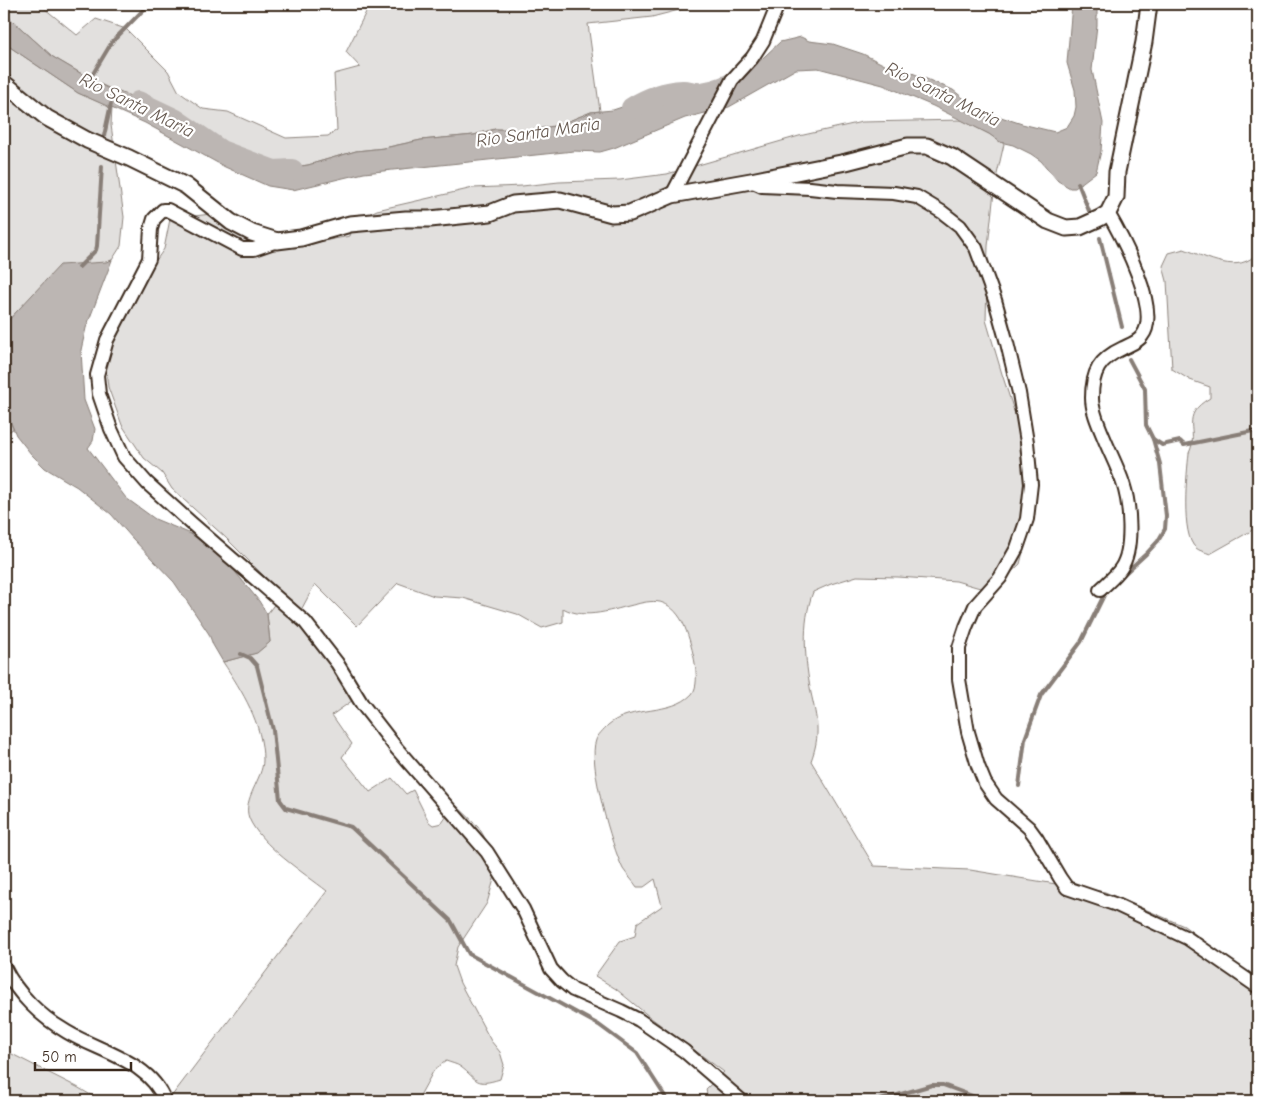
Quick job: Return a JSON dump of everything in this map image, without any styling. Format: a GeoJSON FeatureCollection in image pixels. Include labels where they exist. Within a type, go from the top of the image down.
{"type":"FeatureCollection","features":[{"type":"Feature","properties":{"kind":"street"},"geometry":{"type":"LineString","coordinates":[[672,195],[732,80],[752,58],[763,41],[778,4]]}},
{"type":"Feature","properties":{"kind":"street"},"geometry":{"type":"LineString","coordinates":[[742,1101],[684,1051],[639,1020],[573,990],[562,981],[552,969],[523,908],[487,852],[398,749],[362,704],[337,663],[305,622],[147,483],[124,457],[99,394],[97,375],[107,340],[149,259],[151,229],[154,219],[163,210],[168,210],[242,250],[254,249],[277,241],[301,238],[350,224],[490,213],[513,204],[560,200],[604,213],[630,213],[672,195],[751,182],[846,162],[908,146],[927,146],[952,157],[1042,216],[1066,228],[1080,227],[1108,213],[1116,197],[1117,172],[1144,42],[1149,4]]}},
{"type":"Feature","properties":{"kind":"street"},"geometry":{"type":"LineString","coordinates":[[4,83],[47,118],[87,140],[179,182],[231,222],[252,233],[277,241]]}},
{"type":"Feature","properties":{"kind":"street"},"geometry":{"type":"LineString","coordinates":[[751,182],[762,186],[894,193],[916,197],[942,212],[960,226],[976,248],[995,300],[1009,352],[1028,442],[1031,484],[1028,519],[1017,548],[1000,578],[976,606],[959,648],[959,678],[968,732],[978,766],[985,783],[996,799],[1025,825],[1037,839],[1067,888],[1117,905],[1187,938],[1258,987]]}},
{"type":"Feature","properties":{"kind":"street"},"geometry":{"type":"LineString","coordinates":[[1100,590],[1121,568],[1129,548],[1130,526],[1123,484],[1096,419],[1092,400],[1094,377],[1101,361],[1113,352],[1142,338],[1146,329],[1148,315],[1146,301],[1129,254],[1108,213]]}},
{"type":"Feature","properties":{"kind":"street"},"geometry":{"type":"LineString","coordinates":[[4,967],[9,977],[26,999],[46,1018],[68,1033],[125,1061],[148,1076],[161,1092],[165,1101]]}},
{"type":"Feature","properties":{"kind":"shaded area"},"geometry":{"type":"Polygon","coordinates":[[[4,4],[39,4],[77,35],[96,19],[126,29],[168,71],[179,92],[203,109],[228,112],[286,138],[328,136],[337,130],[334,74],[360,67],[346,52],[370,4],[702,4],[652,17],[588,24],[600,111],[591,112],[559,125],[533,130],[495,129],[474,135],[421,140],[384,148],[356,151],[308,165],[274,170],[228,154],[182,123],[94,81],[53,57],[4,13],[4,4]]]}},
{"type":"Feature","properties":{"kind":"shaded area"},"geometry":{"type":"Polygon","coordinates":[[[4,43],[78,93],[112,108],[111,125],[124,217],[121,246],[112,260],[23,305],[5,324],[4,329],[4,43]]]}},
{"type":"Feature","properties":{"kind":"shaded area"},"geometry":{"type":"Polygon","coordinates":[[[962,120],[1004,144],[995,183],[988,246],[986,320],[1025,445],[1030,524],[1020,564],[1002,581],[980,588],[956,581],[857,576],[813,592],[809,604],[805,642],[807,668],[817,727],[816,743],[811,761],[874,866],[970,870],[1105,892],[1184,926],[1258,981],[1258,1101],[708,1101],[706,1089],[724,1072],[651,1018],[616,989],[595,976],[620,941],[635,936],[637,923],[662,906],[655,879],[644,887],[637,887],[623,869],[618,858],[607,824],[598,784],[594,751],[596,740],[608,725],[617,719],[673,705],[683,701],[692,694],[695,688],[696,670],[687,631],[680,618],[673,609],[660,602],[640,603],[590,614],[572,612],[563,608],[563,622],[542,628],[517,614],[463,598],[434,596],[398,583],[357,626],[315,584],[300,612],[329,643],[363,693],[332,715],[352,744],[342,757],[370,792],[392,778],[406,794],[413,790],[429,822],[433,825],[442,823],[455,804],[478,826],[490,847],[495,876],[487,903],[458,947],[454,966],[460,983],[491,1041],[500,1052],[504,1065],[500,1079],[486,1082],[478,1081],[459,1066],[446,1061],[434,1070],[417,1101],[168,1101],[327,891],[272,848],[249,818],[248,804],[250,796],[262,767],[262,747],[250,708],[223,662],[256,653],[270,642],[267,614],[282,594],[225,537],[172,489],[162,473],[144,458],[122,425],[108,387],[104,353],[144,278],[164,249],[170,219],[219,213],[238,228],[258,253],[350,236],[355,220],[377,210],[473,188],[620,180],[667,174],[799,136],[862,122],[962,120]]]}},
{"type":"Feature","properties":{"kind":"shaded area"},"geometry":{"type":"Polygon","coordinates":[[[1184,249],[1213,260],[1232,264],[1242,263],[1258,252],[1258,527],[1210,554],[1197,549],[1191,541],[1186,518],[1186,503],[1189,453],[1192,445],[1192,418],[1200,405],[1210,398],[1210,387],[1190,380],[1172,369],[1167,281],[1163,266],[1169,253],[1184,249]]]}},
{"type":"Feature","properties":{"kind":"shaded area"},"geometry":{"type":"Polygon","coordinates":[[[4,393],[13,429],[4,434],[4,393]]]}},
{"type":"Feature","properties":{"kind":"shaded area"},"geometry":{"type":"Polygon","coordinates":[[[4,1050],[77,1087],[101,1101],[4,1101],[4,1050]]]}},
{"type":"Feature","properties":{"kind":"water"},"geometry":{"type":"Polygon","coordinates":[[[1072,4],[1097,4],[1097,25],[1092,70],[1103,123],[1101,151],[1096,172],[1075,188],[1070,188],[1058,181],[1041,161],[1031,154],[1013,145],[1000,142],[989,134],[933,106],[883,85],[818,68],[796,69],[729,107],[685,118],[600,152],[574,151],[364,173],[293,190],[268,186],[225,167],[145,123],[78,93],[4,43],[4,13],[53,57],[92,80],[107,88],[134,97],[182,123],[228,154],[274,170],[308,165],[356,151],[384,148],[421,140],[474,135],[495,129],[533,130],[559,125],[591,112],[613,110],[669,93],[690,94],[701,97],[712,94],[727,81],[751,69],[780,42],[801,37],[809,41],[833,44],[863,54],[887,66],[905,70],[953,90],[977,109],[1022,124],[1055,132],[1067,127],[1074,116],[1076,107],[1075,90],[1067,63],[1072,4]]]}},
{"type":"Feature","properties":{"kind":"water"},"geometry":{"type":"Polygon","coordinates":[[[112,260],[86,328],[81,350],[84,400],[95,429],[93,441],[88,448],[126,498],[155,519],[191,534],[228,563],[259,601],[267,614],[270,642],[257,653],[223,662],[209,634],[174,582],[111,514],[77,487],[45,468],[16,435],[9,418],[4,393],[5,324],[60,265],[112,260]]]}},
{"type":"Feature","properties":{"kind":"waterway"},"geometry":{"type":"LineString","coordinates":[[88,82],[112,42],[149,4]]}},
{"type":"Feature","properties":{"kind":"waterway","name":"Rio Santa Maria"},"geometry":{"type":"LineString","coordinates":[[632,108],[650,98],[663,94],[683,91],[697,93],[714,91],[745,77]]}},
{"type":"Feature","properties":{"kind":"waterway","name":"Rio Santa Maria"},"geometry":{"type":"LineString","coordinates":[[138,102],[176,120],[221,151],[274,171],[292,170]]}},
{"type":"Feature","properties":{"kind":"waterway"},"geometry":{"type":"LineString","coordinates":[[104,136],[111,104]]}},
{"type":"Feature","properties":{"kind":"waterway"},"geometry":{"type":"LineString","coordinates":[[79,267],[96,250],[97,246],[102,166]]}},
{"type":"Feature","properties":{"kind":"waterway"},"geometry":{"type":"LineString","coordinates":[[1078,183],[1089,211]]}},
{"type":"Feature","properties":{"kind":"waterway"},"geometry":{"type":"LineString","coordinates":[[1100,238],[1122,327]]}},
{"type":"Feature","properties":{"kind":"waterway"},"geometry":{"type":"LineString","coordinates":[[1122,576],[1158,541],[1165,529],[1166,516],[1160,464],[1153,439],[1146,425],[1145,389],[1129,359]]}},
{"type":"Feature","properties":{"kind":"waterway"},"geometry":{"type":"LineString","coordinates":[[1153,439],[1162,445],[1180,441],[1184,445],[1258,430]]}},
{"type":"Feature","properties":{"kind":"waterway"},"geometry":{"type":"LineString","coordinates":[[1019,786],[1025,739],[1041,695],[1081,642],[1106,591]]}},
{"type":"Feature","properties":{"kind":"waterway"},"geometry":{"type":"LineString","coordinates":[[241,654],[250,658],[257,666],[273,730],[280,800],[286,808],[351,827],[451,921],[469,954],[599,1025],[637,1053],[668,1101]]}},
{"type":"Feature","properties":{"kind":"waterway"},"geometry":{"type":"LineString","coordinates":[[830,1101],[877,1101],[932,1085],[943,1085],[986,1101]]}},
{"type":"Feature","properties":{"kind":"waterway"},"geometry":{"type":"LineString","coordinates":[[771,1101],[821,1101]]}}]}
